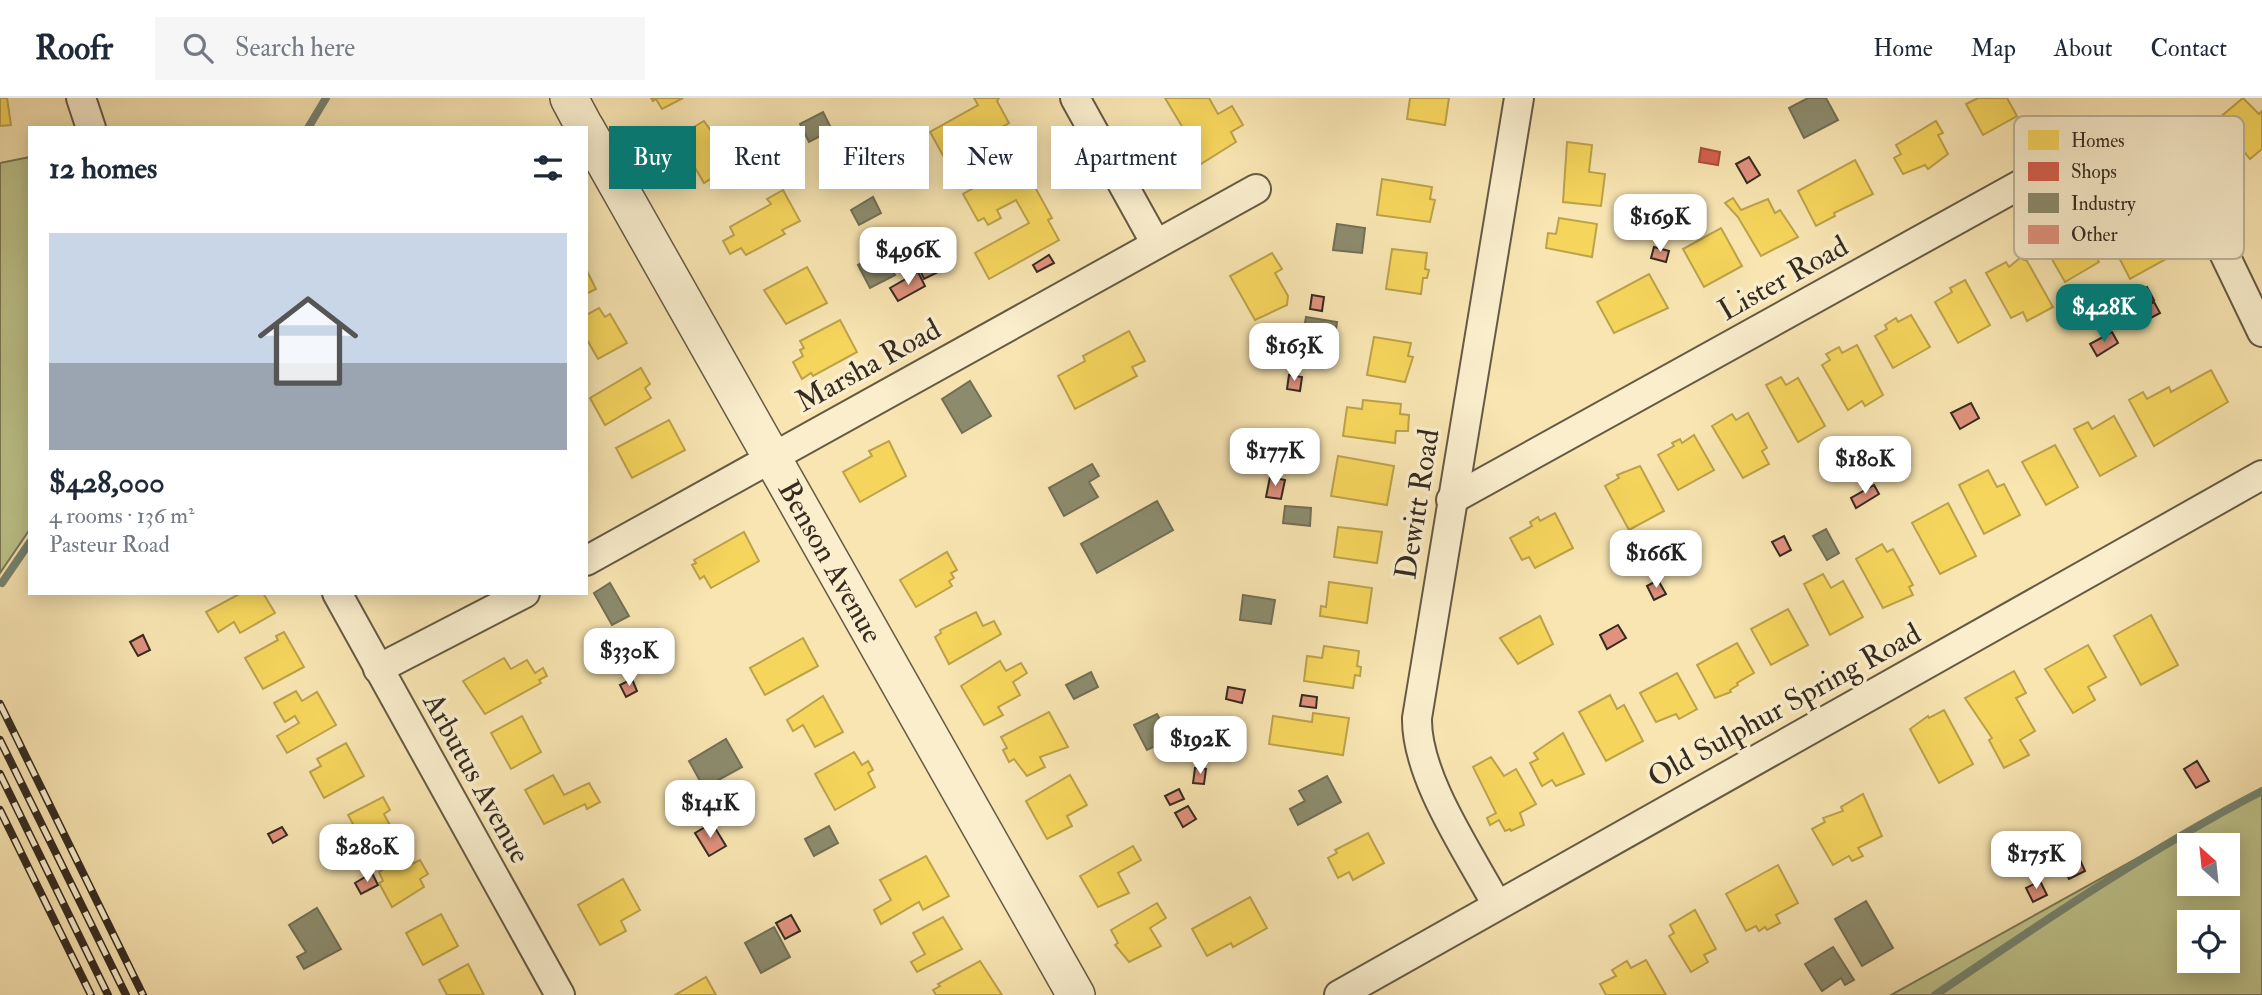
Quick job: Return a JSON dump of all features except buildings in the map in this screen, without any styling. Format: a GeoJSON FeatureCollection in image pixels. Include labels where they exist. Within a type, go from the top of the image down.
{"type":"FeatureCollection","features":[{"type":"Feature","properties":{"kind":"street"},"geometry":{"type":"LineString","coordinates":[[81,98],[90,126]]}},
{"type":"Feature","properties":{"kind":"street","name":"Benson Avenue"},"geometry":{"type":"LineString","coordinates":[[569,98],[584,126]]}},
{"type":"Feature","properties":{"kind":"street"},"geometry":{"type":"LineString","coordinates":[[1075,98],[1156,244]]}},
{"type":"Feature","properties":{"kind":"street","name":"Dewitt Road"},"geometry":{"type":"LineString","coordinates":[[1497,905],[1431,780],[1417,737],[1451,500],[1519,98]]}},
{"type":"Feature","properties":{"kind":"street","name":"Benson Avenue"},"geometry":{"type":"LineString","coordinates":[[588,133],[1076,995]]}},
{"type":"Feature","properties":{"kind":"street","name":"Lister Road"},"geometry":{"type":"LineString","coordinates":[[1451,500],[2014,188]]}},
{"type":"Feature","properties":{"kind":"street","name":"Marsha Road"},"geometry":{"type":"LineString","coordinates":[[588,560],[1256,189]]}},
{"type":"Feature","properties":{"kind":"street","name":"Lister Road"},"geometry":{"type":"LineString","coordinates":[[2227,259],[2262,332]]}},
{"type":"Feature","properties":{"kind":"street","name":"Old Sulphur Spring Road"},"geometry":{"type":"LineString","coordinates":[[1339,995],[2262,475]]}},
{"type":"Feature","properties":{"kind":"street","name":"Arbutus Avenue"},"geometry":{"type":"LineString","coordinates":[[338,595],[560,995]]}},
{"type":"Feature","properties":{"kind":"street"},"geometry":{"type":"LineString","coordinates":[[379,668],[521,595]]}},
{"type":"Feature","properties":{"kind":"green space"},"geometry":{"type":"Polygon","coordinates":[[[28,157],[28,532],[0,573],[0,163],[28,157]]]}},
{"type":"Feature","properties":{"kind":"green space"},"geometry":{"type":"Polygon","coordinates":[[[2262,789],[2262,995],[1891,995],[2177,836],[2177,896],[2240,896],[2240,833],[2183,833],[2262,789]]]}},
{"type":"Feature","properties":{"kind":"waterway"},"geometry":{"type":"LineString","coordinates":[[309,126],[326,98]]}},
{"type":"Feature","properties":{"kind":"waterway"},"geometry":{"type":"LineString","coordinates":[[2,583],[28,545]]}},
{"type":"Feature","properties":{"kind":"waterway"},"geometry":{"type":"LineString","coordinates":[[1935,995],[2136,862],[2262,791]]}},
{"type":"Feature","properties":{"kind":"railway"},"geometry":{"type":"LineString","coordinates":[[0,704],[143,995]]}},
{"type":"Feature","properties":{"kind":"railway"},"geometry":{"type":"LineString","coordinates":[[0,740],[126,995]]}},
{"type":"Feature","properties":{"kind":"railway"},"geometry":{"type":"LineString","coordinates":[[0,774],[108,995]]}},
{"type":"Feature","properties":{"kind":"railway"},"geometry":{"type":"LineString","coordinates":[[0,810],[91,995]]}}]}
